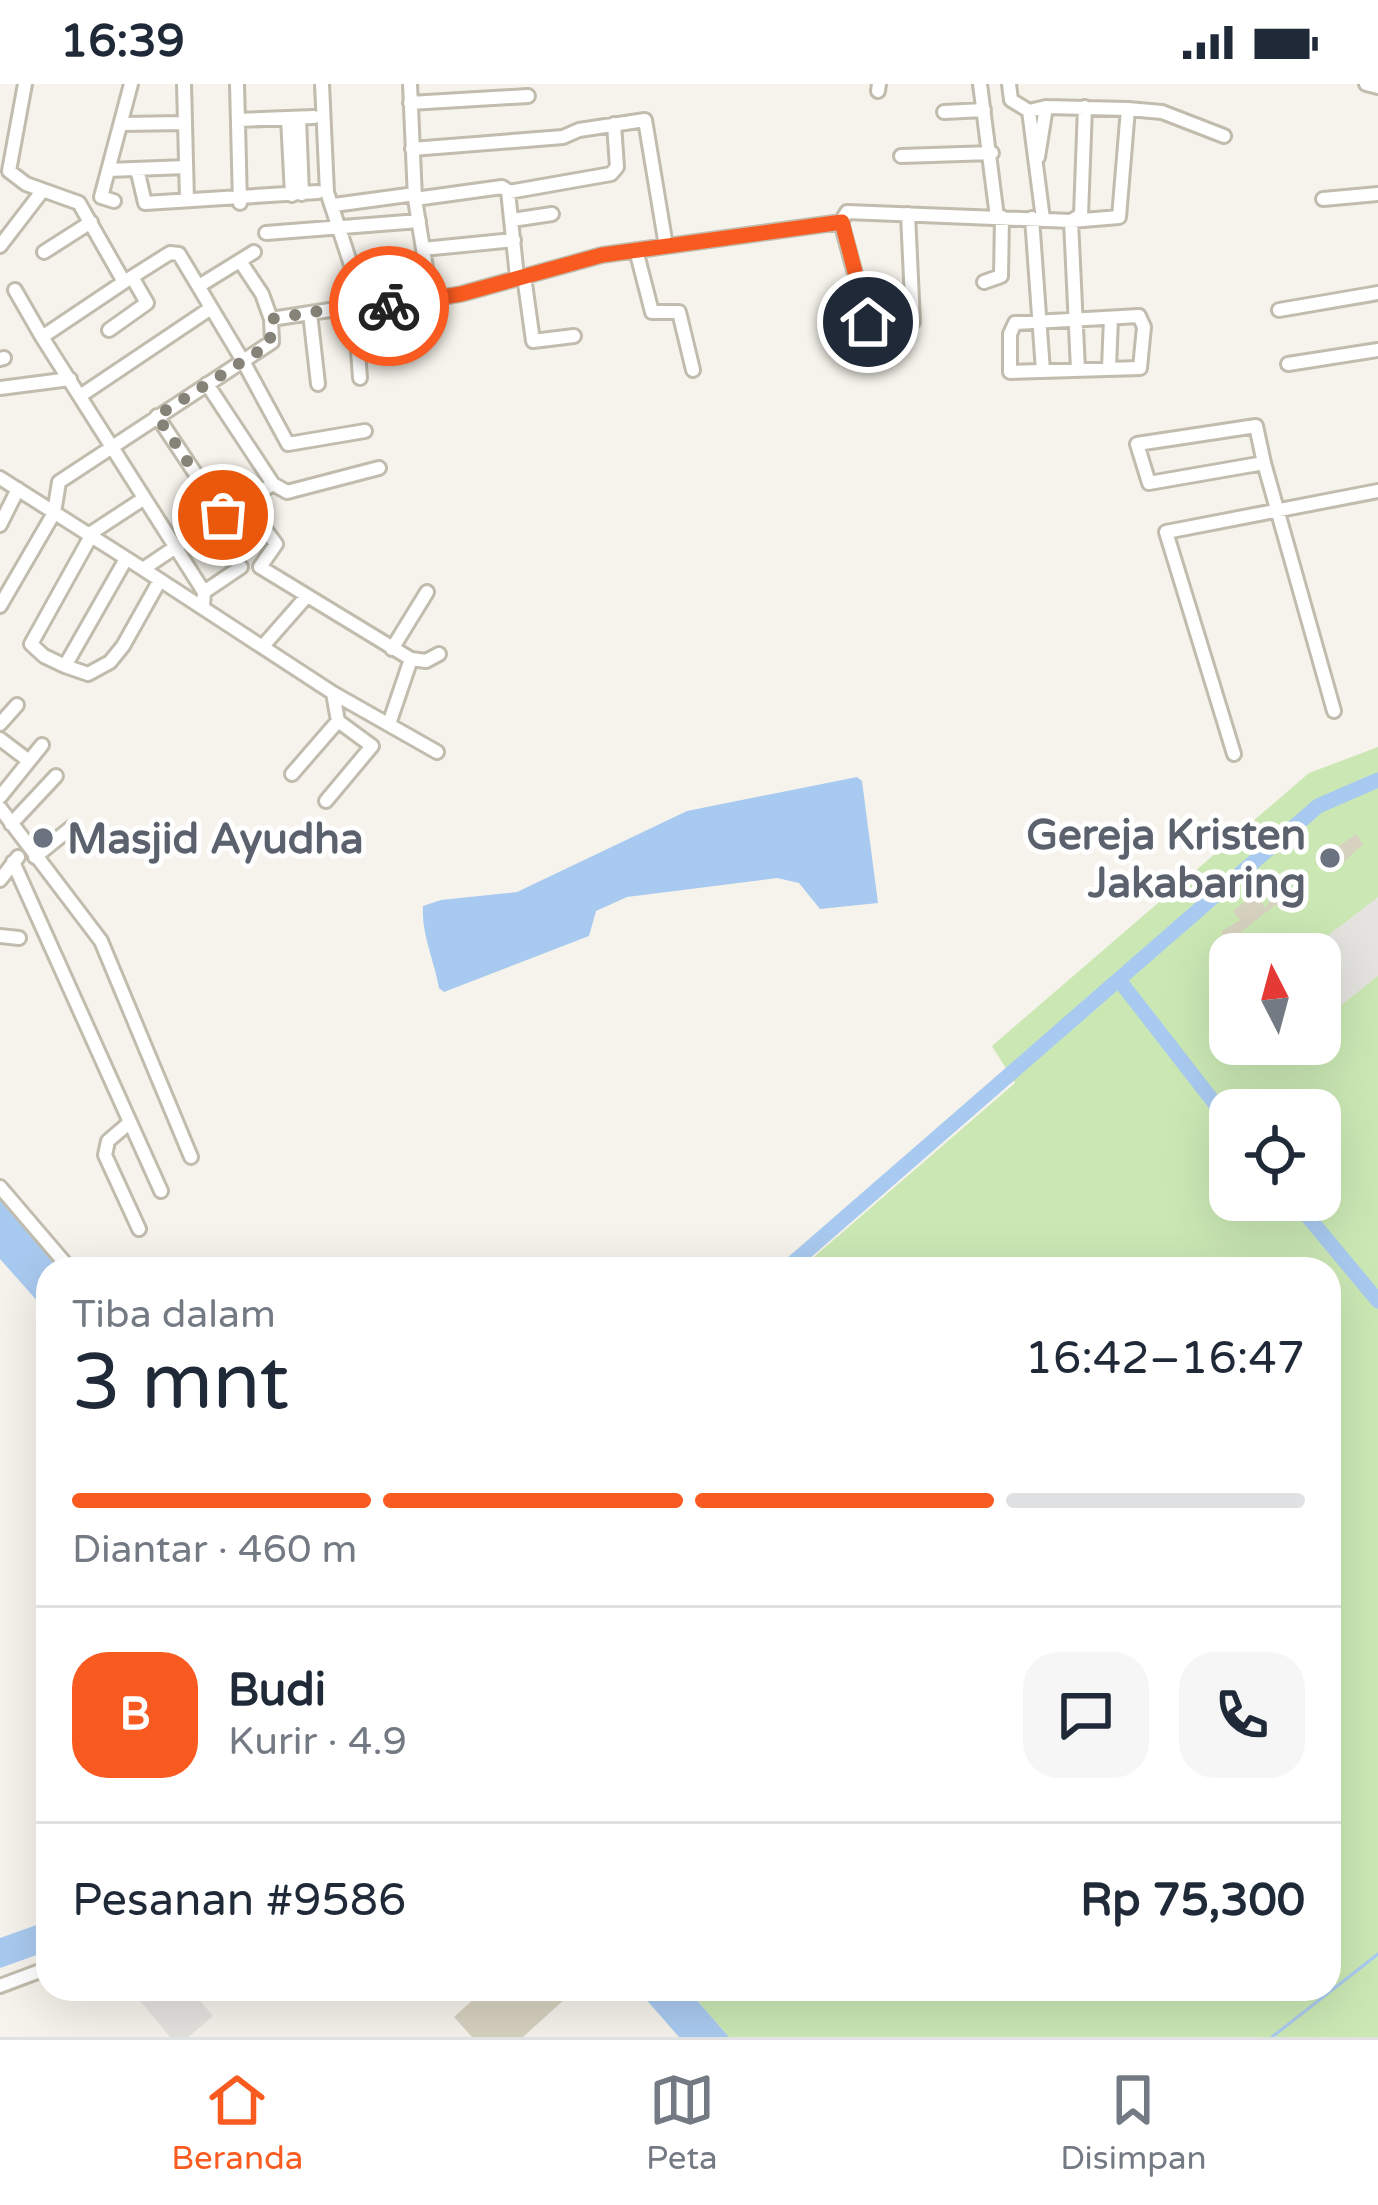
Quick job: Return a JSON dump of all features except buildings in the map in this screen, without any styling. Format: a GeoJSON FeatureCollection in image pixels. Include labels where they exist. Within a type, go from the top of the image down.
{"type":"FeatureCollection","features":[{"type":"Feature","properties":{"kind":"street"},"geometry":{"type":"LineString","coordinates":[[25,84],[4,171],[76,200],[146,305],[109,330]]}},
{"type":"Feature","properties":{"kind":"street"},"geometry":{"type":"LineString","coordinates":[[114,201],[101,197],[131,84]]}},
{"type":"Feature","properties":{"kind":"street"},"geometry":{"type":"LineString","coordinates":[[184,84],[187,200]]}},
{"type":"Feature","properties":{"kind":"street"},"geometry":{"type":"LineString","coordinates":[[237,84],[240,200]]}},
{"type":"Feature","properties":{"kind":"street"},"geometry":{"type":"LineString","coordinates":[[322,84],[327,192],[342,230],[356,309],[359,378]]}},
{"type":"Feature","properties":{"kind":"street"},"geometry":{"type":"LineString","coordinates":[[410,84],[415,196],[431,299]]}},
{"type":"Feature","properties":{"kind":"street"},"geometry":{"type":"LineString","coordinates":[[980,84],[1000,217],[1001,276],[984,282]]}},
{"type":"Feature","properties":{"kind":"street"},"geometry":{"type":"LineString","coordinates":[[1009,84],[1011,100],[1029,111],[1046,106],[1162,112],[1224,136]]}},
{"type":"Feature","properties":{"kind":"street"},"geometry":{"type":"LineString","coordinates":[[1366,84],[1378,87]]}},
{"type":"Feature","properties":{"kind":"street"},"geometry":{"type":"LineString","coordinates":[[410,103],[528,96]]}},
{"type":"Feature","properties":{"kind":"street"},"geometry":{"type":"LineString","coordinates":[[1037,158],[1046,106]]}},
{"type":"Feature","properties":{"kind":"street"},"geometry":{"type":"LineString","coordinates":[[1071,221],[1081,215],[1085,107]]}},
{"type":"Feature","properties":{"kind":"street"},"geometry":{"type":"LineString","coordinates":[[868,322],[842,222],[847,212],[1071,221],[1119,217],[1128,109]]}},
{"type":"Feature","properties":{"kind":"street"},"geometry":{"type":"LineString","coordinates":[[944,112],[984,110]]}},
{"type":"Feature","properties":{"kind":"street"},"geometry":{"type":"LineString","coordinates":[[1029,111],[1037,158],[1043,371]]}},
{"type":"Feature","properties":{"kind":"street"},"geometry":{"type":"LineString","coordinates":[[238,120],[300,118],[297,194]]}},
{"type":"Feature","properties":{"kind":"street"},"geometry":{"type":"LineString","coordinates":[[412,149],[563,137],[614,124],[647,122],[666,245]]}},
{"type":"Feature","properties":{"kind":"street"},"geometry":{"type":"LineString","coordinates":[[121,124],[185,123]]}},
{"type":"Feature","properties":{"kind":"street"},"geometry":{"type":"LineString","coordinates":[[334,205],[500,188],[509,192],[611,174],[617,167],[614,124]]}},
{"type":"Feature","properties":{"kind":"street"},"geometry":{"type":"LineString","coordinates":[[901,156],[992,153]]}},
{"type":"Feature","properties":{"kind":"street"},"geometry":{"type":"LineString","coordinates":[[108,170],[186,167]]}},
{"type":"Feature","properties":{"kind":"street"},"geometry":{"type":"LineString","coordinates":[[137,169],[143,202],[318,192]]}},
{"type":"Feature","properties":{"kind":"street"},"geometry":{"type":"LineString","coordinates":[[0,246],[43,190]]}},
{"type":"Feature","properties":{"kind":"street"},"geometry":{"type":"LineString","coordinates":[[509,192],[533,341],[574,336]]}},
{"type":"Feature","properties":{"kind":"street"},"geometry":{"type":"LineString","coordinates":[[1323,199],[1378,194]]}},
{"type":"Feature","properties":{"kind":"street"},"geometry":{"type":"LineString","coordinates":[[512,220],[552,214]]}},
{"type":"Feature","properties":{"kind":"street"},"geometry":{"type":"LineString","coordinates":[[908,214],[913,322]]}},
{"type":"Feature","properties":{"kind":"street"},"geometry":{"type":"LineString","coordinates":[[266,233],[418,221]]}},
{"type":"Feature","properties":{"kind":"street"},"geometry":{"type":"LineString","coordinates":[[1071,221],[1078,370]]}},
{"type":"Feature","properties":{"kind":"street"},"geometry":{"type":"LineString","coordinates":[[44,252],[91,222]]}},
{"type":"Feature","properties":{"kind":"street"},"geometry":{"type":"LineString","coordinates":[[271,319],[431,299],[636,250],[842,222]]}},
{"type":"Feature","properties":{"kind":"street"},"geometry":{"type":"LineString","coordinates":[[423,249],[514,240]]}},
{"type":"Feature","properties":{"kind":"street"},"geometry":{"type":"LineString","coordinates":[[636,250],[652,311],[679,312],[693,370]]}},
{"type":"Feature","properties":{"kind":"street"},"geometry":{"type":"LineString","coordinates":[[199,286],[254,252]]}},
{"type":"Feature","properties":{"kind":"street"},"geometry":{"type":"LineString","coordinates":[[43,337],[173,253],[181,257],[199,286],[288,444],[365,431]]}},
{"type":"Feature","properties":{"kind":"street"},"geometry":{"type":"LineString","coordinates":[[0,606],[54,513],[59,482],[272,342],[266,302],[240,261]]}},
{"type":"Feature","properties":{"kind":"street"},"geometry":{"type":"LineString","coordinates":[[15,290],[176,547],[203,599]]}},
{"type":"Feature","properties":{"kind":"street"},"geometry":{"type":"LineString","coordinates":[[1279,310],[1378,293]]}},
{"type":"Feature","properties":{"kind":"street"},"geometry":{"type":"LineString","coordinates":[[80,396],[211,308]]}},
{"type":"Feature","properties":{"kind":"street"},"geometry":{"type":"LineString","coordinates":[[310,313],[318,384]]}},
{"type":"Feature","properties":{"kind":"street"},"geometry":{"type":"LineString","coordinates":[[1139,316],[1144,327],[1141,367],[1014,373],[1009,369],[1012,326],[1042,320],[1139,316]]}},
{"type":"Feature","properties":{"kind":"street"},"geometry":{"type":"LineString","coordinates":[[1109,368],[1111,318]]}},
{"type":"Feature","properties":{"kind":"street"},"geometry":{"type":"LineString","coordinates":[[1288,364],[1378,350]]}},
{"type":"Feature","properties":{"kind":"street"},"geometry":{"type":"LineString","coordinates":[[0,388],[70,379]]}},
{"type":"Feature","properties":{"kind":"street"},"geometry":{"type":"LineString","coordinates":[[207,384],[273,484],[286,492],[379,468]]}},
{"type":"Feature","properties":{"kind":"street"},"geometry":{"type":"LineString","coordinates":[[157,416],[223,515]]}},
{"type":"Feature","properties":{"kind":"street"},"geometry":{"type":"LineString","coordinates":[[1264,464],[1149,483],[1137,444],[1256,426],[1301,606],[1334,711]]}},
{"type":"Feature","properties":{"kind":"street"},"geometry":{"type":"LineString","coordinates":[[0,478],[160,580],[203,599],[333,693],[437,752]]}},
{"type":"Feature","properties":{"kind":"street"},"geometry":{"type":"LineString","coordinates":[[143,569],[273,484]]}},
{"type":"Feature","properties":{"kind":"street"},"geometry":{"type":"LineString","coordinates":[[0,525],[18,489]]}},
{"type":"Feature","properties":{"kind":"street"},"geometry":{"type":"LineString","coordinates":[[1234,754],[1166,532],[1378,491]]}},
{"type":"Feature","properties":{"kind":"street"},"geometry":{"type":"LineString","coordinates":[[143,499],[90,536],[31,645],[88,674],[110,662],[160,580]]}},
{"type":"Feature","properties":{"kind":"street"},"geometry":{"type":"LineString","coordinates":[[245,502],[276,544],[260,567],[411,659],[426,662],[439,654]]}},
{"type":"Feature","properties":{"kind":"street"},"geometry":{"type":"LineString","coordinates":[[65,665],[126,559]]}},
{"type":"Feature","properties":{"kind":"street"},"geometry":{"type":"LineString","coordinates":[[203,599],[241,567]]}},
{"type":"Feature","properties":{"kind":"street"},"geometry":{"type":"LineString","coordinates":[[392,649],[427,592]]}},
{"type":"Feature","properties":{"kind":"street"},"geometry":{"type":"LineString","coordinates":[[263,646],[307,596]]}},
{"type":"Feature","properties":{"kind":"street"},"geometry":{"type":"LineString","coordinates":[[389,724],[411,659]]}},
{"type":"Feature","properties":{"kind":"street"},"geometry":{"type":"LineString","coordinates":[[326,801],[372,746],[338,721],[333,693]]}},
{"type":"Feature","properties":{"kind":"street"},"geometry":{"type":"LineString","coordinates":[[0,724],[17,705]]}},
{"type":"Feature","properties":{"kind":"street"},"geometry":{"type":"LineString","coordinates":[[292,774],[338,721]]}},
{"type":"Feature","properties":{"kind":"street"},"geometry":{"type":"LineString","coordinates":[[0,739],[29,761]]}},
{"type":"Feature","properties":{"kind":"street"},"geometry":{"type":"LineString","coordinates":[[0,797],[42,745]]}},
{"type":"Feature","properties":{"kind":"street"},"geometry":{"type":"LineString","coordinates":[[11,824],[56,776]]}},
{"type":"Feature","properties":{"kind":"street"},"geometry":{"type":"LineString","coordinates":[[0,808],[101,941],[191,1157]]}},
{"type":"Feature","properties":{"kind":"street"},"geometry":{"type":"LineString","coordinates":[[0,880],[13,862],[72,827]]}},
{"type":"Feature","properties":{"kind":"street"},"geometry":{"type":"LineString","coordinates":[[13,862],[160,1191]]}},
{"type":"Feature","properties":{"kind":"street"},"geometry":{"type":"LineString","coordinates":[[0,936],[19,938]]}},
{"type":"Feature","properties":{"kind":"street"},"geometry":{"type":"LineString","coordinates":[[129,1123],[108,1142],[106,1155],[139,1228]]}},
{"type":"Feature","properties":{"kind":"street"},"geometry":{"type":"LineString","coordinates":[[0,1187],[60,1257]]}},
{"type":"Feature","properties":{"kind":"street"},"geometry":{"type":"LineString","coordinates":[[0,1986],[36,1972]]}},
{"type":"Feature","properties":{"kind":"green space"},"geometry":{"type":"Polygon","coordinates":[[[1378,747],[1378,2037],[729,2037],[698,2001],[1341,2001],[1341,1257],[814,1257],[1015,1083],[992,1046],[1309,773],[1378,747]]]}},
{"type":"Feature","properties":{"kind":"shaded area"},"geometry":{"type":"Polygon","coordinates":[[[1378,897],[1378,976],[1341,1005],[1341,933],[1331,933],[1378,897]]]}},
{"type":"Feature","properties":{"kind":"shaded area"},"geometry":{"type":"Polygon","coordinates":[[[140,2001],[200,2001],[213,2016],[188,2037],[170,2037],[140,2001]]]}},
{"type":"Feature","properties":{"kind":"water"},"geometry":{"type":"Polygon","coordinates":[[[857,777],[862,781],[878,903],[820,909],[799,883],[777,878],[627,897],[596,911],[589,936],[444,992],[439,988],[423,906],[517,892],[687,811],[857,777]]]}},
{"type":"Feature","properties":{"kind":"water"},"geometry":{"type":"Polygon","coordinates":[[[0,1196],[53,1257],[36,1257],[36,1300],[0,1259],[0,1196]]]}},
{"type":"Feature","properties":{"kind":"water"},"geometry":{"type":"Polygon","coordinates":[[[36,1925],[36,1955],[0,1968],[0,1938],[36,1925]]]}},
{"type":"Feature","properties":{"kind":"water"},"geometry":{"type":"Polygon","coordinates":[[[648,2001],[698,2001],[729,2037],[679,2037],[648,2001]]]}},
{"type":"Feature","properties":{"kind":"waterway"},"geometry":{"type":"LineString","coordinates":[[800,1257],[1318,806],[1378,780]]}},
{"type":"Feature","properties":{"kind":"waterway"},"geometry":{"type":"LineString","coordinates":[[1119,980],[1209,1096]]}},
{"type":"Feature","properties":{"kind":"waterway"},"geometry":{"type":"LineString","coordinates":[[1311,1221],[1378,1301]]}},
{"type":"Feature","properties":{"kind":"waterway"},"geometry":{"type":"LineString","coordinates":[[1341,1983],[1378,1954]]}},
{"type":"Feature","properties":{"kind":"waterway"},"geometry":{"type":"LineString","coordinates":[[1272,2037],[1318,2001]]}},
{"type":"Feature","properties":{"kind":"way so far"},"geometry":{"type":"LineString","coordinates":[[223,515],[157,416],[270,344],[271,319],[344,307],[356,306],[356,312],[389,306]]}},
{"type":"Feature","properties":{"kind":"place","name":"Masjid Ayudha"},"geometry":{"type":"Point","coordinates":[43,838]}},
{"type":"Feature","properties":{"kind":"place","name":"Gereja Kristen Jakabaring"},"geometry":{"type":"Point","coordinates":[1330,858]}},
{"type":"Feature","properties":{"kind":"route"},"geometry":{"type":"LineString","coordinates":[[389,306],[461,294],[602,255],[842,222],[868,322]]}}]}
